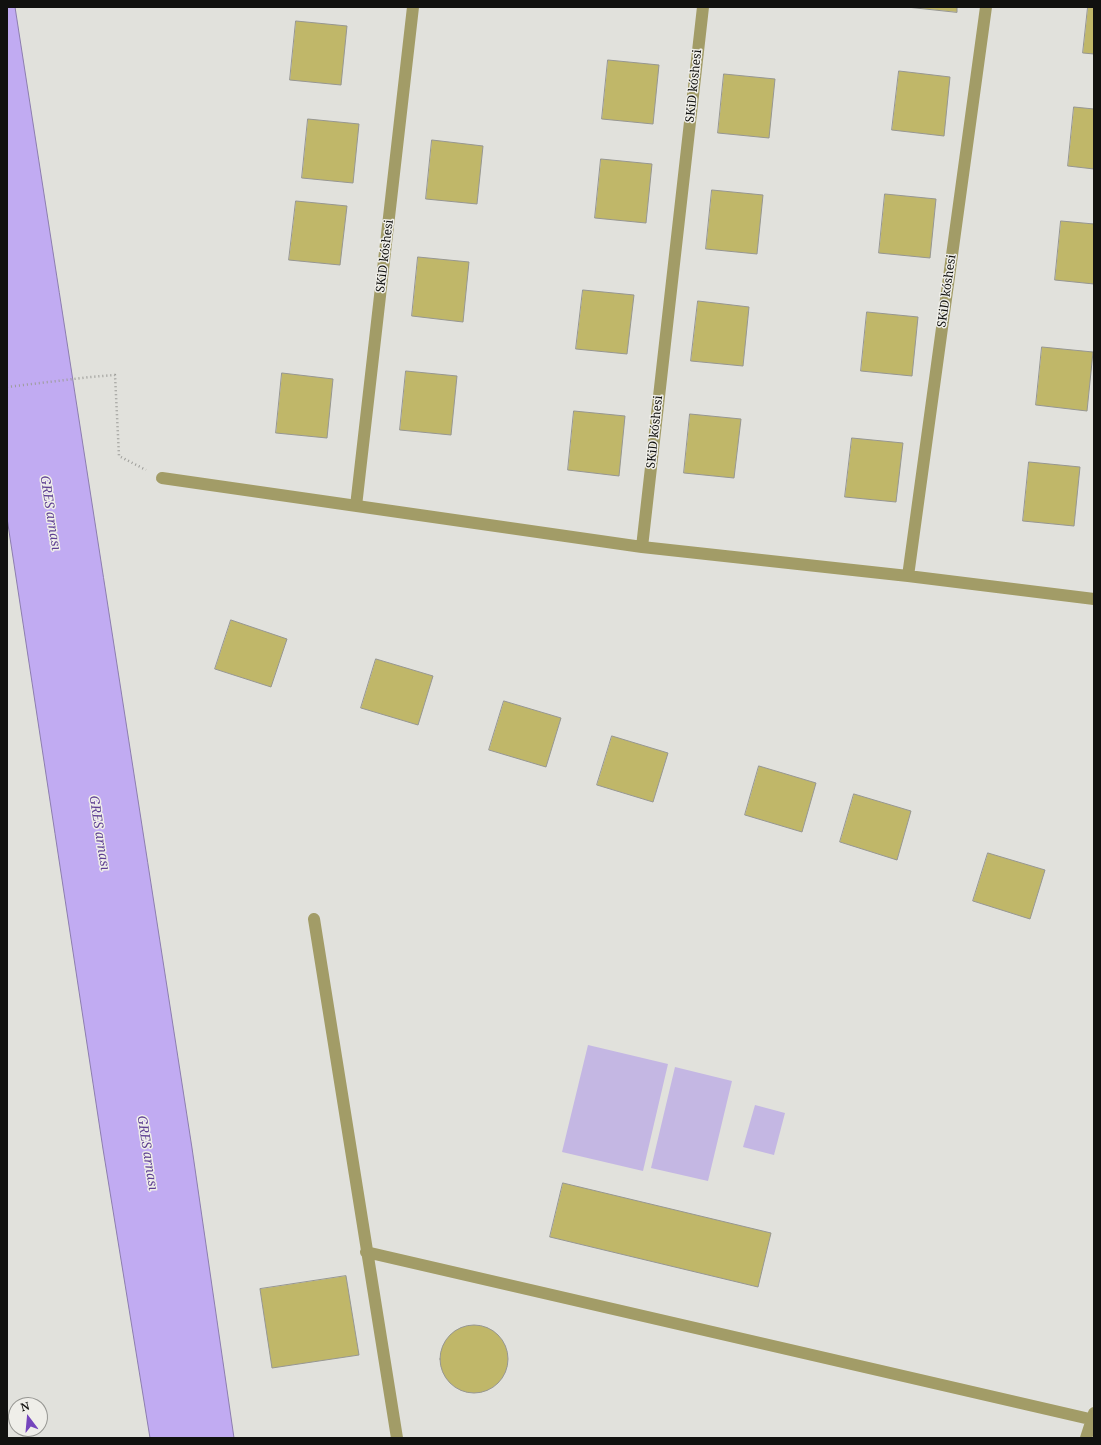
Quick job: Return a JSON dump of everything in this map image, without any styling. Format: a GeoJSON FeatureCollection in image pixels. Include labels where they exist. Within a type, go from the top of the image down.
{"type":"FeatureCollection","features":[{"type":"Feature","properties":{"kind":"street","name":"SKiD kóshesi"},"geometry":{"type":"LineString","coordinates":[[356,506],[413,7]]}},
{"type":"Feature","properties":{"kind":"street","name":"SKiD kóshesi"},"geometry":{"type":"LineString","coordinates":[[642,547],[703,7]]}},
{"type":"Feature","properties":{"kind":"street","name":"SKiD kóshesi"},"geometry":{"type":"LineString","coordinates":[[908,576],[986,7]]}},
{"type":"Feature","properties":{"kind":"street"},"geometry":{"type":"LineString","coordinates":[[162,478],[642,547],[1094,598]]}},
{"type":"Feature","properties":{"kind":"street"},"geometry":{"type":"LineString","coordinates":[[314,919],[366,1252],[397,1438]]}},
{"type":"Feature","properties":{"kind":"street"},"geometry":{"type":"LineString","coordinates":[[366,1252],[1093,1417],[1086,1438]]}},
{"type":"Feature","properties":{"kind":"path"},"geometry":{"type":"LineString","coordinates":[[7,387],[115,375],[119,456],[162,478]]}},
{"type":"Feature","properties":{"kind":"shaded area"},"geometry":{"type":"Polygon","coordinates":[[[588,1045],[668,1064],[643,1171],[562,1152],[588,1045]]]}},
{"type":"Feature","properties":{"kind":"shaded area"},"geometry":{"type":"Polygon","coordinates":[[[675,1067],[732,1081],[708,1181],[651,1168],[675,1067]]]}},
{"type":"Feature","properties":{"kind":"shaded area"},"geometry":{"type":"Polygon","coordinates":[[[755,1105],[785,1113],[774,1155],[743,1147],[755,1105]]]}},
{"type":"Feature","properties":{"kind":"water","name":"GRES arnası"},"geometry":{"type":"Polygon","coordinates":[[[7,7],[15,7],[192,1148],[234,1438],[150,1438],[103,1149],[7,518],[7,7]]]}},
{"type":"Feature","properties":{"kind":"building"},"geometry":{"type":"Polygon","coordinates":[[[907,7],[957,7],[957,12],[907,7]]]}},
{"type":"Feature","properties":{"kind":"building"},"geometry":{"type":"Polygon","coordinates":[[[1088,7],[1094,7],[1094,54],[1083,53],[1088,7]]]}},
{"type":"Feature","properties":{"kind":"building"},"geometry":{"type":"Polygon","coordinates":[[[296,21],[347,26],[341,85],[290,80],[296,21]]]}},
{"type":"Feature","properties":{"kind":"building"},"geometry":{"type":"Polygon","coordinates":[[[608,60],[659,65],[653,124],[602,119],[608,60]]]}},
{"type":"Feature","properties":{"kind":"building"},"geometry":{"type":"Polygon","coordinates":[[[899,71],[950,77],[944,136],[892,130],[899,71]]]}},
{"type":"Feature","properties":{"kind":"building"},"geometry":{"type":"Polygon","coordinates":[[[724,74],[775,79],[769,138],[718,133],[724,74]]]}},
{"type":"Feature","properties":{"kind":"building"},"geometry":{"type":"Polygon","coordinates":[[[1074,107],[1094,109],[1094,169],[1068,166],[1074,107]]]}},
{"type":"Feature","properties":{"kind":"building"},"geometry":{"type":"Polygon","coordinates":[[[308,119],[359,124],[353,183],[302,178],[308,119]]]}},
{"type":"Feature","properties":{"kind":"building"},"geometry":{"type":"Polygon","coordinates":[[[432,140],[483,146],[477,204],[426,199],[432,140]]]}},
{"type":"Feature","properties":{"kind":"building"},"geometry":{"type":"Polygon","coordinates":[[[601,159],[652,164],[646,223],[595,218],[601,159]]]}},
{"type":"Feature","properties":{"kind":"building"},"geometry":{"type":"Polygon","coordinates":[[[712,190],[763,195],[757,254],[706,249],[712,190]]]}},
{"type":"Feature","properties":{"kind":"building"},"geometry":{"type":"Polygon","coordinates":[[[885,194],[936,199],[930,258],[879,253],[885,194]]]}},
{"type":"Feature","properties":{"kind":"building"},"geometry":{"type":"Polygon","coordinates":[[[296,201],[347,206],[340,265],[289,260],[296,201]]]}},
{"type":"Feature","properties":{"kind":"building"},"geometry":{"type":"Polygon","coordinates":[[[1061,221],[1094,224],[1094,284],[1055,280],[1061,221]]]}},
{"type":"Feature","properties":{"kind":"building"},"geometry":{"type":"Polygon","coordinates":[[[418,257],[469,262],[463,322],[412,316],[418,257]]]}},
{"type":"Feature","properties":{"kind":"building"},"geometry":{"type":"Polygon","coordinates":[[[583,290],[634,295],[627,354],[576,349],[583,290]]]}},
{"type":"Feature","properties":{"kind":"building"},"geometry":{"type":"Polygon","coordinates":[[[698,301],[749,307],[743,366],[691,361],[698,301]]]}},
{"type":"Feature","properties":{"kind":"building"},"geometry":{"type":"Polygon","coordinates":[[[867,312],[918,317],[912,376],[861,371],[867,312]]]}},
{"type":"Feature","properties":{"kind":"building"},"geometry":{"type":"Polygon","coordinates":[[[1042,347],[1093,352],[1087,411],[1036,405],[1042,347]]]}},
{"type":"Feature","properties":{"kind":"building"},"geometry":{"type":"Polygon","coordinates":[[[406,371],[457,376],[451,435],[400,430],[406,371]]]}},
{"type":"Feature","properties":{"kind":"building"},"geometry":{"type":"Polygon","coordinates":[[[282,373],[333,379],[327,438],[276,433],[282,373]]]}},
{"type":"Feature","properties":{"kind":"building"},"geometry":{"type":"Polygon","coordinates":[[[574,411],[625,416],[619,476],[568,470],[574,411]]]}},
{"type":"Feature","properties":{"kind":"building"},"geometry":{"type":"Polygon","coordinates":[[[690,414],[741,419],[734,478],[684,473],[690,414]]]}},
{"type":"Feature","properties":{"kind":"building"},"geometry":{"type":"Polygon","coordinates":[[[852,438],[903,443],[896,502],[845,497],[852,438]]]}},
{"type":"Feature","properties":{"kind":"building"},"geometry":{"type":"Polygon","coordinates":[[[1029,462],[1080,467],[1074,526],[1023,521],[1029,462]]]}},
{"type":"Feature","properties":{"kind":"building"},"geometry":{"type":"Polygon","coordinates":[[[231,620],[287,639],[271,687],[215,669],[231,620]]]}},
{"type":"Feature","properties":{"kind":"building"},"geometry":{"type":"Polygon","coordinates":[[[376,659],[433,676],[418,725],[361,708],[376,659]]]}},
{"type":"Feature","properties":{"kind":"building"},"geometry":{"type":"Polygon","coordinates":[[[504,701],[561,718],[546,767],[489,750],[504,701]]]}},
{"type":"Feature","properties":{"kind":"building"},"geometry":{"type":"Polygon","coordinates":[[[612,736],[668,753],[653,802],[597,785],[612,736]]]}},
{"type":"Feature","properties":{"kind":"building"},"geometry":{"type":"Polygon","coordinates":[[[759,766],[816,783],[802,832],[745,815],[759,766]]]}},
{"type":"Feature","properties":{"kind":"building"},"geometry":{"type":"Polygon","coordinates":[[[854,794],[911,811],[897,860],[840,842],[854,794]]]}},
{"type":"Feature","properties":{"kind":"building"},"geometry":{"type":"Polygon","coordinates":[[[988,853],[1045,870],[1030,919],[973,901],[988,853]]]}},
{"type":"Feature","properties":{"kind":"building"},"geometry":{"type":"Polygon","coordinates":[[[563,1183],[771,1233],[758,1287],[550,1237],[563,1183]]]}},
{"type":"Feature","properties":{"kind":"building"},"geometry":{"type":"Polygon","coordinates":[[[346,1276],[359,1355],[272,1368],[260,1289],[346,1276]]]}},
{"type":"Feature","properties":{"kind":"building"},"geometry":{"type":"Polygon","coordinates":[[[474,1325],[487,1328],[498,1335],[505,1346],[508,1359],[505,1372],[498,1383],[487,1390],[474,1393],[461,1390],[450,1383],[443,1372],[440,1359],[443,1346],[450,1335],[461,1328],[474,1325]]]}}]}
